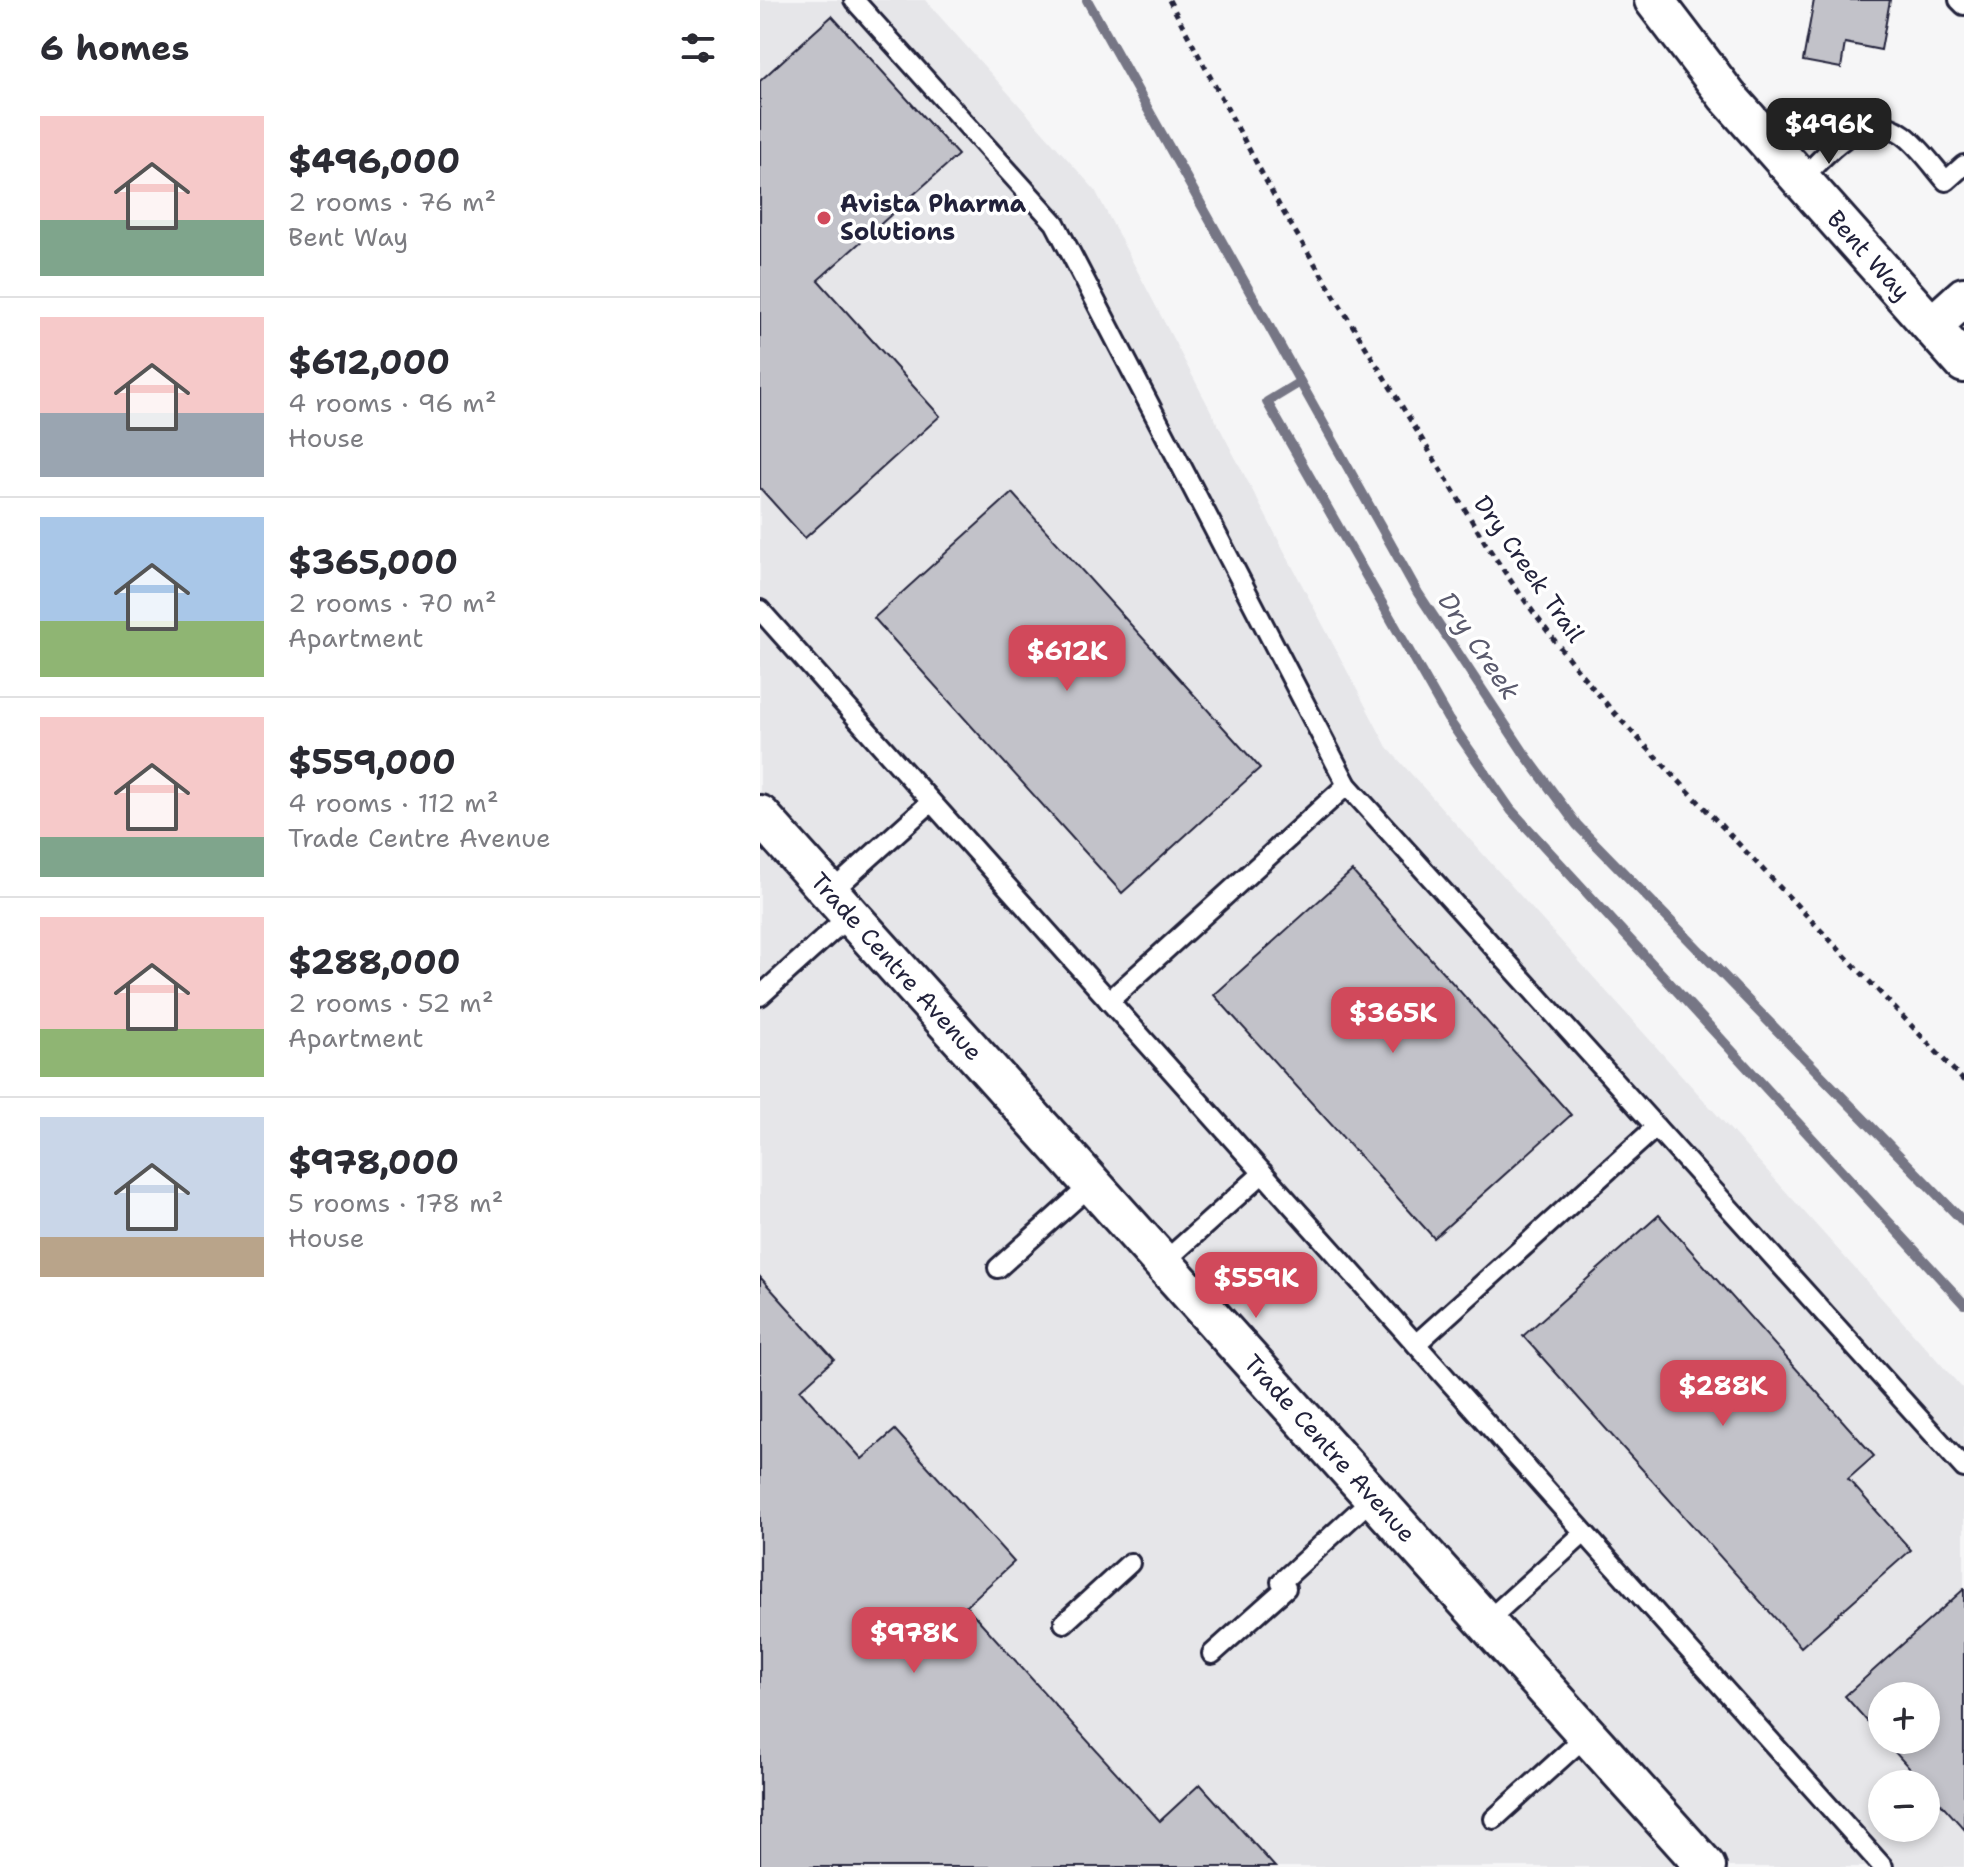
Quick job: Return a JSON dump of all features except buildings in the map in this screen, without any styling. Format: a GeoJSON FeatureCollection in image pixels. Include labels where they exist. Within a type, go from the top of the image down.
{"type":"FeatureCollection","features":[{"type":"Feature","properties":{"kind":"street","name":"Bent Way"},"geometry":{"type":"LineString","coordinates":[[1654,0],[1727,96],[1964,363]]}},
{"type":"Feature","properties":{"kind":"street"},"geometry":{"type":"LineString","coordinates":[[1932,326],[1964,297]]}},
{"type":"Feature","properties":{"kind":"street","name":"Trade Centre Avenue"},"geometry":{"type":"LineString","coordinates":[[760,815],[1706,1867]]}},
{"type":"Feature","properties":{"kind":"lane"},"geometry":{"type":"LineString","coordinates":[[854,0],[1055,223],[1347,785],[1964,1468]]}},
{"type":"Feature","properties":{"kind":"lane"},"geometry":{"type":"LineString","coordinates":[[1959,0],[1964,5]]}},
{"type":"Feature","properties":{"kind":"lane"},"geometry":{"type":"LineString","coordinates":[[1800,180],[1845,138],[1870,126],[1883,126],[1906,137],[1946,181],[1964,165]]}},
{"type":"Feature","properties":{"kind":"lane"},"geometry":{"type":"LineString","coordinates":[[760,610],[1883,1867]]}},
{"type":"Feature","properties":{"kind":"lane"},"geometry":{"type":"LineString","coordinates":[[1109,1001],[1347,785]]}},
{"type":"Feature","properties":{"kind":"lane"},"geometry":{"type":"LineString","coordinates":[[760,996],[931,802]]}},
{"type":"Feature","properties":{"kind":"lane"},"geometry":{"type":"LineString","coordinates":[[1416,1344],[1656,1127]]}},
{"type":"Feature","properties":{"kind":"lane"},"geometry":{"type":"LineString","coordinates":[[1163,1263],[1263,1173]]}},
{"type":"Feature","properties":{"kind":"lane"},"geometry":{"type":"LineString","coordinates":[[998,1268],[1092,1184]]}},
{"type":"Feature","properties":{"kind":"lane"},"geometry":{"type":"LineString","coordinates":[[1212,1654],[1374,1497]]}},
{"type":"Feature","properties":{"kind":"lane"},"geometry":{"type":"LineString","coordinates":[[1486,1622],[1584,1533]]}},
{"type":"Feature","properties":{"kind":"lane"},"geometry":{"type":"LineString","coordinates":[[1064,1623],[1130,1563]]}},
{"type":"Feature","properties":{"kind":"lane"},"geometry":{"type":"LineString","coordinates":[[1494,1819],[1587,1735]]}},
{"type":"Feature","properties":{"kind":"path","name":"Dry Creek Trail"},"geometry":{"type":"LineString","coordinates":[[1169,0],[1279,205],[1486,544],[1521,595],[1567,657],[1618,717],[1964,1081]]}},
{"type":"Feature","properties":{"kind":"shaded area"},"geometry":{"type":"Polygon","coordinates":[[[760,0],[925,0],[1095,190],[1387,747],[1964,1390],[1964,1867],[760,1867],[760,0]]]}},
{"type":"Feature","properties":{"kind":"waterway","name":"Dry Creek"},"geometry":{"type":"LineString","coordinates":[[1087,0],[1418,593],[1524,753],[1577,825],[1964,1222]]}},
{"type":"Feature","properties":{"kind":"waterway"},"geometry":{"type":"LineString","coordinates":[[1300,382],[1267,402],[1448,719],[1511,810],[1964,1304]]}},
{"type":"Feature","properties":{"kind":"place","name":"Avista Pharma Solutions"},"geometry":{"type":"Point","coordinates":[824,218]}}]}
